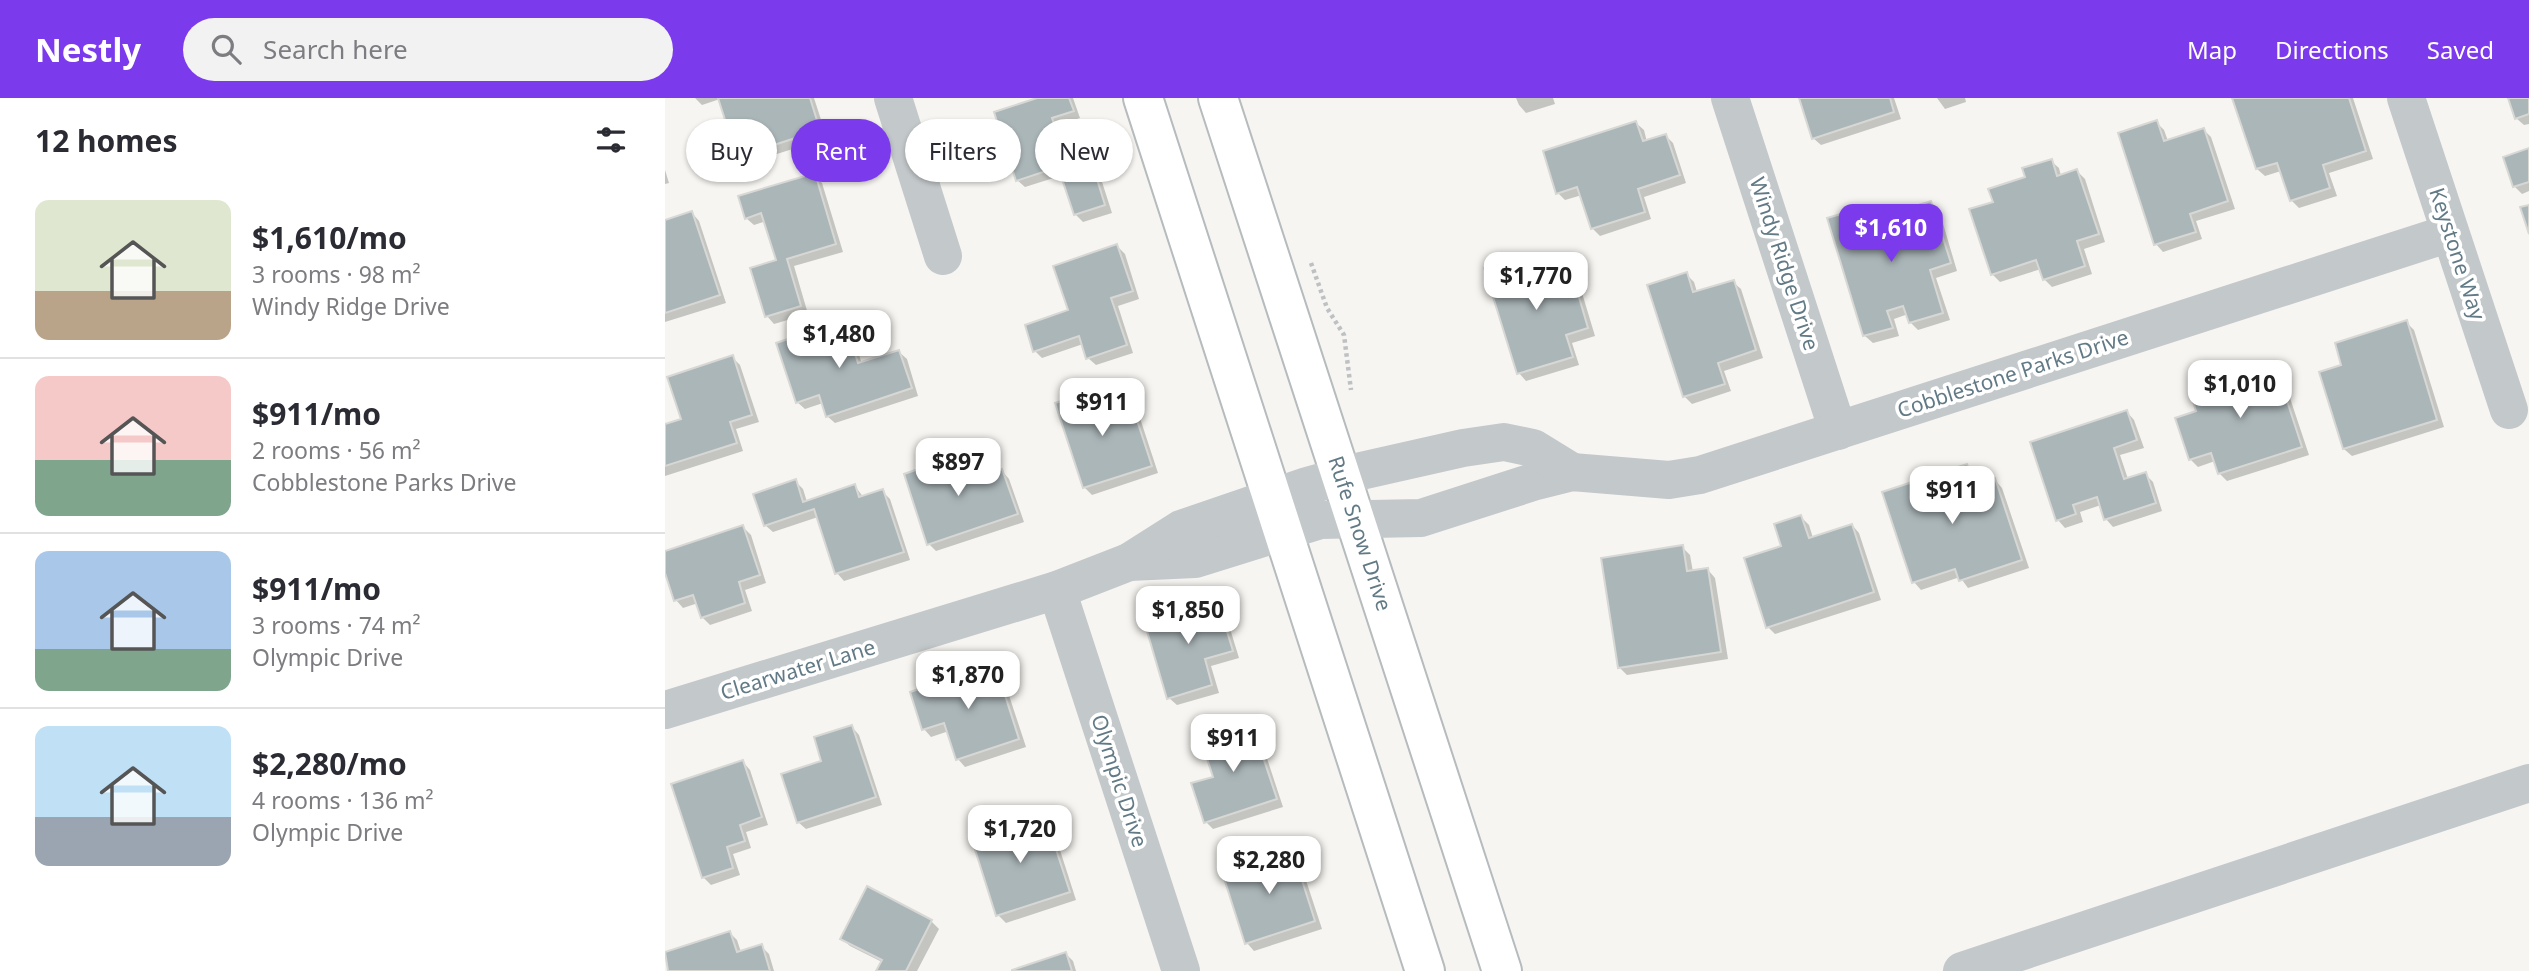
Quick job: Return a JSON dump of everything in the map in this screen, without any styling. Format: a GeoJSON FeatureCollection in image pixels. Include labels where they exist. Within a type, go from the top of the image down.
{"type":"FeatureCollection","features":[{"type":"Feature","properties":{"kind":"main road","name":"Rufe Snow Drive"},"geometry":{"type":"LineString","coordinates":[[1143,98],[1314,505],[1502,971]]}},
{"type":"Feature","properties":{"kind":"main road","name":"Rufe Snow Drive"},"geometry":{"type":"LineString","coordinates":[[1218,98],[1425,971]]}},
{"type":"Feature","properties":{"kind":"street"},"geometry":{"type":"LineString","coordinates":[[893,98],[943,256]]}},
{"type":"Feature","properties":{"kind":"street","name":"Windy Ridge Drive"},"geometry":{"type":"LineString","coordinates":[[1730,98],[1838,431]]}},
{"type":"Feature","properties":{"kind":"street","name":"Keystone Way"},"geometry":{"type":"LineString","coordinates":[[2406,98],[2509,410]]}},
{"type":"Feature","properties":{"kind":"street","name":"Cobblestone Parks Drive"},"geometry":{"type":"LineString","coordinates":[[1314,505],[1421,518],[1572,472],[1669,480],[1700,475],[2449,233]]}},
{"type":"Feature","properties":{"kind":"street","name":"Cobblestone Parks Drive"},"geometry":{"type":"LineString","coordinates":[[1314,505],[1463,448],[1504,442],[1533,448],[1572,472]]}},
{"type":"Feature","properties":{"kind":"street","name":"Clearwater Lane"},"geometry":{"type":"LineString","coordinates":[[665,710],[1057,590],[1129,562],[1181,529],[1314,505]]}},
{"type":"Feature","properties":{"kind":"street","name":"Olympic Drive"},"geometry":{"type":"LineString","coordinates":[[1057,590],[1181,971]]}},
{"type":"Feature","properties":{"kind":"street"},"geometry":{"type":"LineString","coordinates":[[1962,971],[2529,783]]}},
{"type":"Feature","properties":{"kind":"building"},"geometry":{"type":"Polygon","coordinates":[[[718,98],[810,98],[817,119],[791,119],[791,139],[777,144],[777,119],[725,119],[718,98]]]}},
{"type":"Feature","properties":{"kind":"building"},"geometry":{"type":"Polygon","coordinates":[[[1037,98],[1069,98],[1074,111],[1052,119],[1035,119],[1035,175],[1021,179],[1021,119],[996,119],[994,112],[1037,98]]]}},
{"type":"Feature","properties":{"kind":"building"},"geometry":{"type":"Polygon","coordinates":[[[1799,98],[1890,98],[1894,112],[1812,139],[1799,98]]]}},
{"type":"Feature","properties":{"kind":"building"},"geometry":{"type":"Polygon","coordinates":[[[2232,98],[2349,98],[2366,151],[2323,165],[2330,188],[2290,201],[2277,163],[2256,169],[2232,98]]]}},
{"type":"Feature","properties":{"kind":"building"},"geometry":{"type":"Polygon","coordinates":[[[2508,98],[2529,98],[2529,114],[2515,119],[2508,98]]]}},
{"type":"Feature","properties":{"kind":"building"},"geometry":{"type":"Polygon","coordinates":[[[2157,120],[2164,141],[2204,128],[2228,201],[2190,214],[2196,232],[2154,245],[2118,133],[2157,120]]]}},
{"type":"Feature","properties":{"kind":"building"},"geometry":{"type":"Polygon","coordinates":[[[1636,121],[1643,141],[1666,134],[1680,175],[1638,189],[1645,212],[1591,229],[1577,187],[1556,194],[1543,151],[1636,121]]]}},
{"type":"Feature","properties":{"kind":"building"},"geometry":{"type":"Polygon","coordinates":[[[2529,148],[2529,182],[2513,187],[2503,157],[2529,148]]]}},
{"type":"Feature","properties":{"kind":"building"},"geometry":{"type":"Polygon","coordinates":[[[2052,159],[2057,176],[2077,169],[2099,234],[2077,241],[2085,266],[2043,280],[2036,260],[1991,275],[1969,209],[1993,202],[1988,189],[2025,177],[2022,168],[2052,159]]]}},
{"type":"Feature","properties":{"kind":"building"},"geometry":{"type":"Polygon","coordinates":[[[791,180],[818,182],[836,244],[787,259],[801,306],[765,317],[750,268],[776,260],[761,213],[745,219],[738,196],[791,180]]]}},
{"type":"Feature","properties":{"kind":"building"},"geometry":{"type":"Polygon","coordinates":[[[1063,182],[1098,182],[1105,205],[1074,215],[1063,182]]]}},
{"type":"Feature","properties":{"kind":"building"},"geometry":{"type":"Polygon","coordinates":[[[1931,201],[1951,263],[1930,270],[1943,313],[1909,323],[1903,306],[1887,311],[1893,328],[1863,336],[1827,218],[1862,208],[1867,221],[1931,201]]]}},
{"type":"Feature","properties":{"kind":"building"},"geometry":{"type":"Polygon","coordinates":[[[2529,205],[2529,234],[2520,207],[2529,205]]]}},
{"type":"Feature","properties":{"kind":"building"},"geometry":{"type":"Polygon","coordinates":[[[692,211],[720,295],[665,313],[665,220],[692,211]]]}},
{"type":"Feature","properties":{"kind":"building"},"geometry":{"type":"Polygon","coordinates":[[[1117,244],[1133,291],[1111,298],[1127,345],[1086,359],[1079,336],[1033,352],[1025,325],[1068,310],[1053,266],[1117,244]]]}},
{"type":"Feature","properties":{"kind":"building"},"geometry":{"type":"Polygon","coordinates":[[[1525,255],[1531,276],[1569,263],[1588,328],[1566,335],[1573,357],[1517,374],[1484,268],[1525,255]]]}},
{"type":"Feature","properties":{"kind":"building"},"geometry":{"type":"Polygon","coordinates":[[[1687,272],[1693,292],[1734,280],[1756,350],[1718,363],[1725,384],[1683,397],[1647,285],[1687,272]]]}},
{"type":"Feature","properties":{"kind":"building"},"geometry":{"type":"Polygon","coordinates":[[[844,320],[858,363],[899,350],[912,388],[826,417],[819,395],[796,403],[776,343],[844,320]]]}},
{"type":"Feature","properties":{"kind":"building"},"geometry":{"type":"Polygon","coordinates":[[[2407,320],[2437,420],[2343,449],[2319,372],[2341,365],[2335,343],[2407,320]]]}},
{"type":"Feature","properties":{"kind":"building"},"geometry":{"type":"Polygon","coordinates":[[[733,355],[752,415],[730,422],[737,443],[665,466],[665,424],[681,419],[667,377],[733,355]]]}},
{"type":"Feature","properties":{"kind":"building"},"geometry":{"type":"Polygon","coordinates":[[[2274,361],[2302,447],[2218,474],[2211,453],[2189,460],[2175,418],[2196,411],[2189,389],[2274,361]]]}},
{"type":"Feature","properties":{"kind":"building"},"geometry":{"type":"Polygon","coordinates":[[[1099,389],[1106,410],[1131,402],[1152,466],[1083,488],[1055,403],[1099,389]]]}},
{"type":"Feature","properties":{"kind":"building"},"geometry":{"type":"Polygon","coordinates":[[[2127,410],[2137,440],[2114,448],[2124,479],[2146,472],[2156,503],[2104,520],[2097,497],[2073,505],[2076,514],[2056,521],[2030,442],[2127,410]]]}},
{"type":"Feature","properties":{"kind":"building"},"geometry":{"type":"Polygon","coordinates":[[[971,451],[979,477],[1002,469],[1018,514],[927,545],[904,474],[971,451]]]}},
{"type":"Feature","properties":{"kind":"building"},"geometry":{"type":"Polygon","coordinates":[[[1967,464],[1974,485],[1995,478],[2022,560],[1959,581],[1955,569],[1912,583],[1882,492],[1967,464]]]}},
{"type":"Feature","properties":{"kind":"building"},"geometry":{"type":"Polygon","coordinates":[[[796,479],[803,502],[855,484],[859,497],[883,489],[904,552],[835,574],[814,509],[764,526],[753,494],[796,479]]]}},
{"type":"Feature","properties":{"kind":"building"},"geometry":{"type":"Polygon","coordinates":[[[1801,515],[1809,538],[1852,524],[1874,592],[1766,628],[1744,558],[1781,546],[1774,524],[1801,515]]]}},
{"type":"Feature","properties":{"kind":"building"},"geometry":{"type":"Polygon","coordinates":[[[743,525],[760,575],[739,582],[745,603],[701,618],[693,595],[674,601],[665,573],[665,551],[743,525]]]}},
{"type":"Feature","properties":{"kind":"building"},"geometry":{"type":"Polygon","coordinates":[[[1683,545],[1687,571],[1708,568],[1721,652],[1618,668],[1601,558],[1683,545]]]}},
{"type":"Feature","properties":{"kind":"building"},"geometry":{"type":"Polygon","coordinates":[[[1217,599],[1233,651],[1205,659],[1212,685],[1167,699],[1144,621],[1217,599]]]}},
{"type":"Feature","properties":{"kind":"building"},"geometry":{"type":"Polygon","coordinates":[[[995,664],[1019,739],[956,760],[944,723],[922,730],[910,692],[995,664]]]}},
{"type":"Feature","properties":{"kind":"building"},"geometry":{"type":"Polygon","coordinates":[[[1251,721],[1277,799],[1204,823],[1191,783],[1213,777],[1200,737],[1251,721]]]}},
{"type":"Feature","properties":{"kind":"building"},"geometry":{"type":"Polygon","coordinates":[[[852,725],[876,797],[797,823],[781,774],[821,761],[814,737],[852,725]]]}},
{"type":"Feature","properties":{"kind":"building"},"geometry":{"type":"Polygon","coordinates":[[[743,760],[762,817],[740,825],[745,841],[727,847],[733,868],[702,878],[671,784],[743,760]]]}},
{"type":"Feature","properties":{"kind":"building"},"geometry":{"type":"Polygon","coordinates":[[[1044,813],[1070,892],[996,916],[971,837],[1044,813]]]}},
{"type":"Feature","properties":{"kind":"building"},"geometry":{"type":"Polygon","coordinates":[[[1292,849],[1315,921],[1245,944],[1222,872],[1292,849]]]}},
{"type":"Feature","properties":{"kind":"building"},"geometry":{"type":"Polygon","coordinates":[[[867,886],[932,920],[906,971],[876,971],[882,960],[840,939],[867,886]]]}},
{"type":"Feature","properties":{"kind":"building"},"geometry":{"type":"Polygon","coordinates":[[[730,931],[737,952],[762,944],[770,971],[668,971],[665,952],[730,931]]]}},
{"type":"Feature","properties":{"kind":"building"},"geometry":{"type":"Polygon","coordinates":[[[1066,952],[1072,971],[1012,971],[1012,970],[1066,952]]]}}]}
